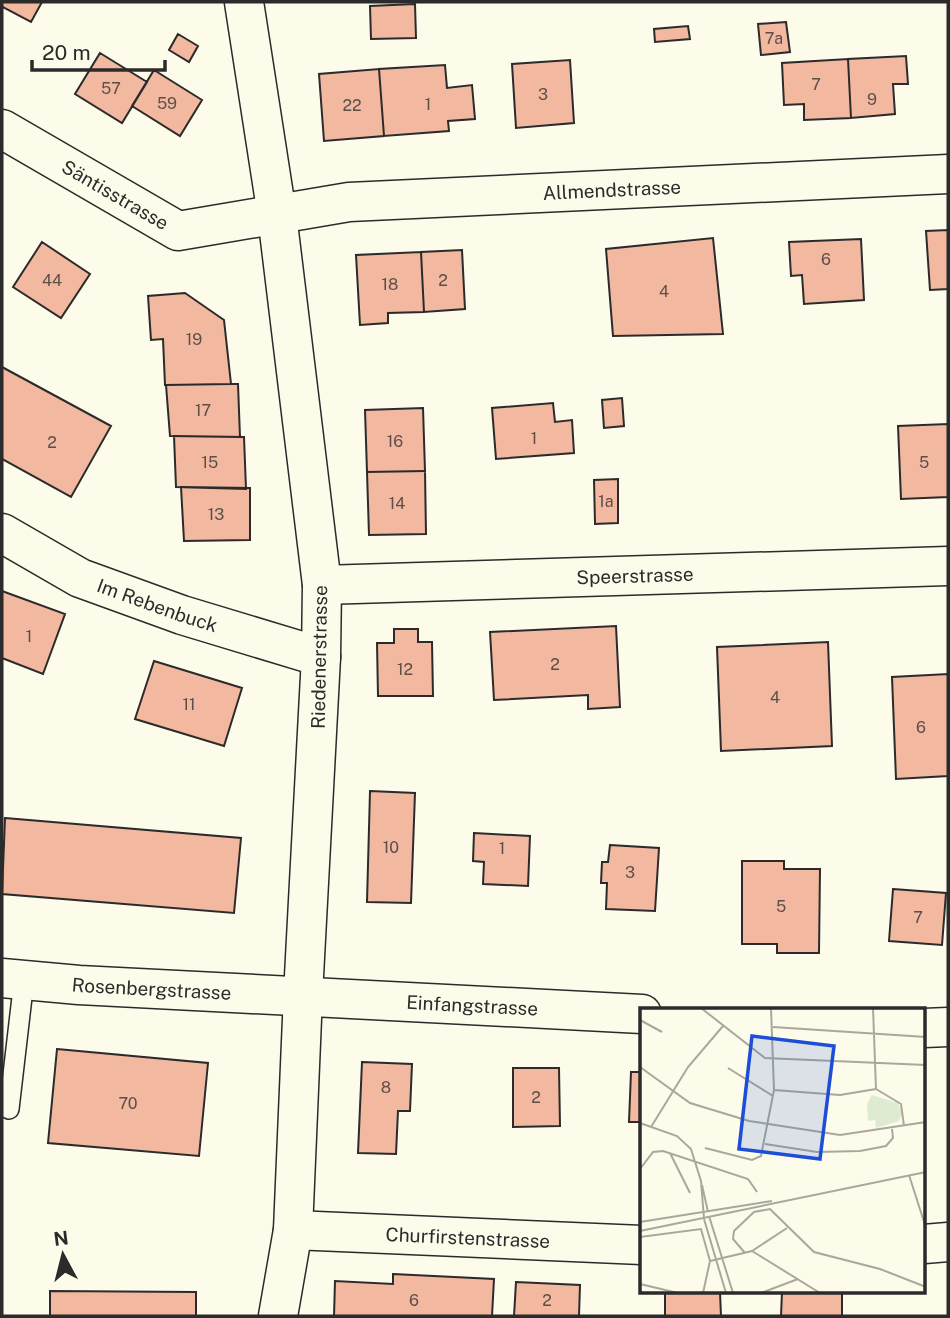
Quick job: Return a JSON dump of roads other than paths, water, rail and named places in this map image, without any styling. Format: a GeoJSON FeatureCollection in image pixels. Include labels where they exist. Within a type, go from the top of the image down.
{"type":"FeatureCollection","features":[{"type":"Feature","properties":{"kind":"street","name":"Riedenerstrasse"},"geometry":{"type":"LineString","coordinates":[[244,2],[277,215],[322,585],[321,657],[293,1230],[278,1316]]}},
{"type":"Feature","properties":{"kind":"street","name":"Säntisstrasse"},"geometry":{"type":"LineString","coordinates":[[2,129],[178,231],[277,215]]}},
{"type":"Feature","properties":{"kind":"street","name":"Allmendstrasse"},"geometry":{"type":"LineString","coordinates":[[277,215],[349,202],[948,174]]}},
{"type":"Feature","properties":{"kind":"street","name":"Im Rebenbuck"},"geometry":{"type":"LineString","coordinates":[[2,533],[80,578],[182,615],[321,657]]}},
{"type":"Feature","properties":{"kind":"street","name":"Speerstrasse"},"geometry":{"type":"LineString","coordinates":[[322,585],[948,566]]}},
{"type":"Feature","properties":{"kind":"street","name":"Rosenbergstrasse"},"geometry":{"type":"LineString","coordinates":[[13,979],[79,985],[303,995]]}},
{"type":"Feature","properties":{"kind":"street","name":"Einfangstrasse"},"geometry":{"type":"LineString","coordinates":[[303,995],[640,1014]]}},
{"type":"Feature","properties":{"kind":"street"},"geometry":{"type":"LineString","coordinates":[[926,1028],[948,1027]]}},
{"type":"Feature","properties":{"kind":"street","name":"Churfirstenstrasse"},"geometry":{"type":"LineString","coordinates":[[293,1230],[640,1245]]}},
{"type":"Feature","properties":{"kind":"street"},"geometry":{"type":"LineString","coordinates":[[926,1244],[948,1242]]}},
{"type":"Feature","properties":{"kind":"lane"},"geometry":{"type":"LineString","coordinates":[[9,1109],[13,979]]}}]}
